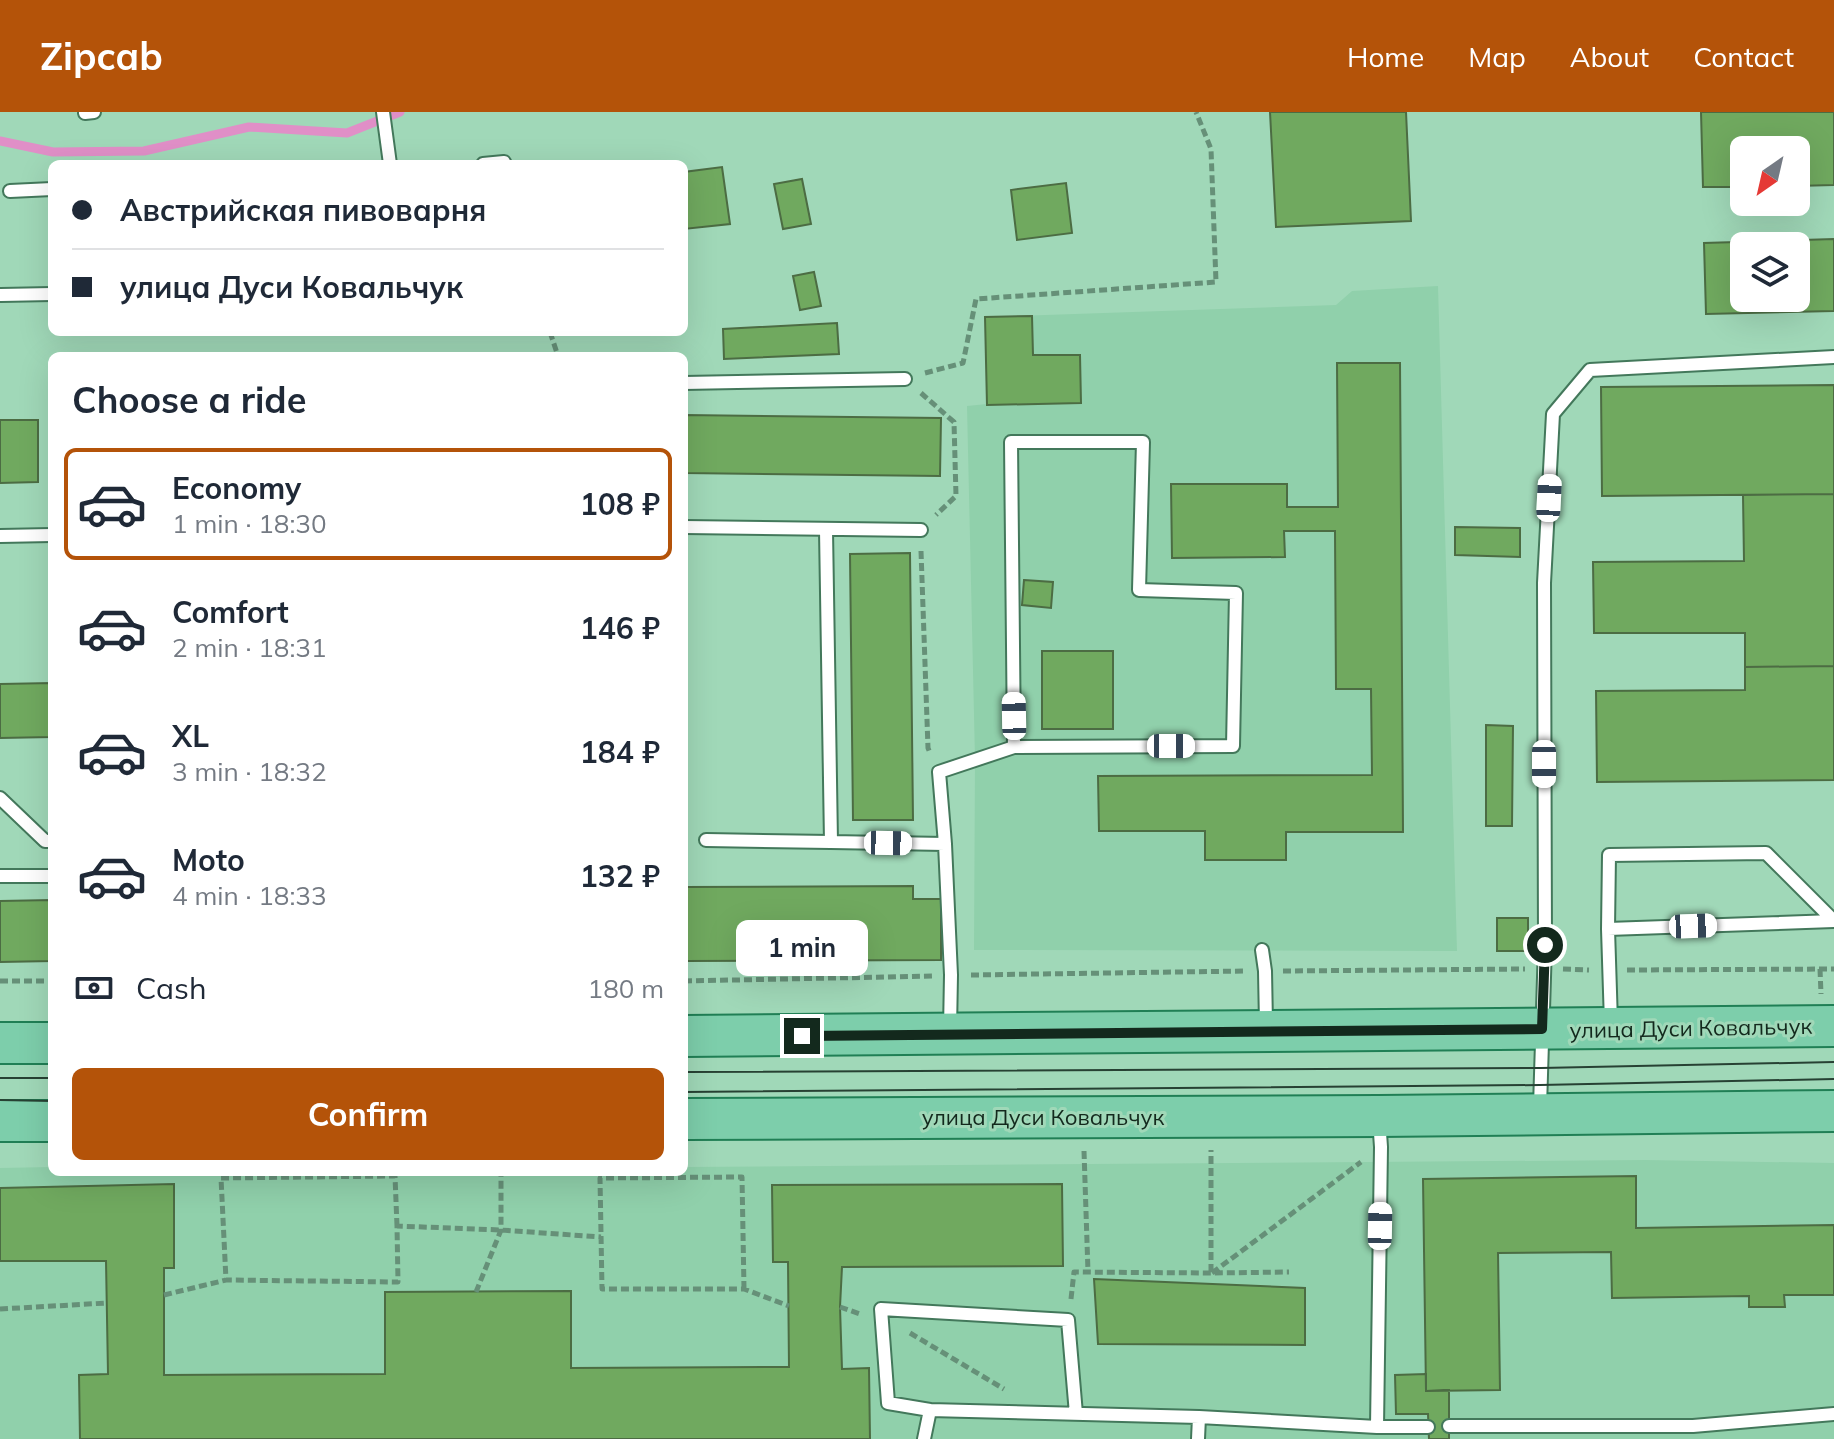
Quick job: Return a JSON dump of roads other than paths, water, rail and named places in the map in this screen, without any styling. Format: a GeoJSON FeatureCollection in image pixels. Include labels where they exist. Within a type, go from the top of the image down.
{"type":"FeatureCollection","features":[{"type":"Feature","properties":{"kind":"main road","name":"улица Дуси Ковальчук"},"geometry":{"type":"LineString","coordinates":[[688,1036],[1834,1026]]}},
{"type":"Feature","properties":{"kind":"main road"},"geometry":{"type":"LineString","coordinates":[[0,1043],[48,1043]]}},
{"type":"Feature","properties":{"kind":"main road","name":"улица Дуси Ковальчук"},"geometry":{"type":"LineString","coordinates":[[688,1119],[1380,1132],[1540,1115],[1834,1111]]}},
{"type":"Feature","properties":{"kind":"main road"},"geometry":{"type":"LineString","coordinates":[[0,1121],[48,1121]]}},
{"type":"Feature","properties":{"kind":"lane"},"geometry":{"type":"LineString","coordinates":[[85,113],[94,112]]}},
{"type":"Feature","properties":{"kind":"lane"},"geometry":{"type":"LineString","coordinates":[[383,112],[389,160]]}},
{"type":"Feature","properties":{"kind":"lane"},"geometry":{"type":"LineString","coordinates":[[10,191],[48,189]]}},
{"type":"Feature","properties":{"kind":"lane"},"geometry":{"type":"LineString","coordinates":[[1,295],[48,294]]}},
{"type":"Feature","properties":{"kind":"lane"},"geometry":{"type":"LineString","coordinates":[[1540,1115],[1545,945],[1544,583],[1553,414],[1590,370],[1834,357]]}},
{"type":"Feature","properties":{"kind":"lane"},"geometry":{"type":"LineString","coordinates":[[688,383],[905,379]]}},
{"type":"Feature","properties":{"kind":"lane"},"geometry":{"type":"LineString","coordinates":[[950,1035],[951,975],[939,772],[1014,747],[1233,746],[1236,593],[1139,590],[1143,442],[1011,442],[1014,747]]}},
{"type":"Feature","properties":{"kind":"lane"},"geometry":{"type":"LineString","coordinates":[[688,527],[921,530]]}},
{"type":"Feature","properties":{"kind":"lane"},"geometry":{"type":"LineString","coordinates":[[826,530],[831,842]]}},
{"type":"Feature","properties":{"kind":"lane"},"geometry":{"type":"LineString","coordinates":[[0,536],[48,535]]}},
{"type":"Feature","properties":{"kind":"lane"},"geometry":{"type":"LineString","coordinates":[[0,798],[48,841]]}},
{"type":"Feature","properties":{"kind":"lane"},"geometry":{"type":"LineString","coordinates":[[706,840],[945,844]]}},
{"type":"Feature","properties":{"kind":"lane"},"geometry":{"type":"LineString","coordinates":[[1611,1028],[1609,855],[1766,853],[1834,921]]}},
{"type":"Feature","properties":{"kind":"lane"},"geometry":{"type":"LineString","coordinates":[[0,876],[48,876]]}},
{"type":"Feature","properties":{"kind":"lane"},"geometry":{"type":"LineString","coordinates":[[1608,929],[1834,921]]}},
{"type":"Feature","properties":{"kind":"lane"},"geometry":{"type":"LineString","coordinates":[[1262,950],[1266,1031]]}},
{"type":"Feature","properties":{"kind":"lane"},"geometry":{"type":"LineString","coordinates":[[1377,1427],[1380,1132]]}},
{"type":"Feature","properties":{"kind":"lane"},"geometry":{"type":"LineString","coordinates":[[1076,1414],[1068,1320],[881,1309],[888,1403],[930,1410],[1428,1427]]}},
{"type":"Feature","properties":{"kind":"lane"},"geometry":{"type":"LineString","coordinates":[[924,1439],[930,1410]]}},
{"type":"Feature","properties":{"kind":"lane"},"geometry":{"type":"LineString","coordinates":[[1449,1426],[1693,1432],[1834,1414]]}},
{"type":"Feature","properties":{"kind":"lane"},"geometry":{"type":"LineString","coordinates":[[1198,1439],[1199,1417]]}},
{"type":"Feature","properties":{"kind":"waterway"},"geometry":{"type":"LineString","coordinates":[[0,141],[53,152],[144,151],[249,127],[347,133],[400,112]]}},
{"type":"Feature","properties":{"kind":"tram line"},"geometry":{"type":"LineString","coordinates":[[688,1072],[1541,1068],[1834,1062]]}},
{"type":"Feature","properties":{"kind":"tram line"},"geometry":{"type":"LineString","coordinates":[[0,1078],[48,1078]]}},
{"type":"Feature","properties":{"kind":"tram line"},"geometry":{"type":"LineString","coordinates":[[688,1092],[1540,1085],[1834,1079]]}},
{"type":"Feature","properties":{"kind":"tram line"},"geometry":{"type":"LineString","coordinates":[[0,1100],[48,1101]]}}]}
